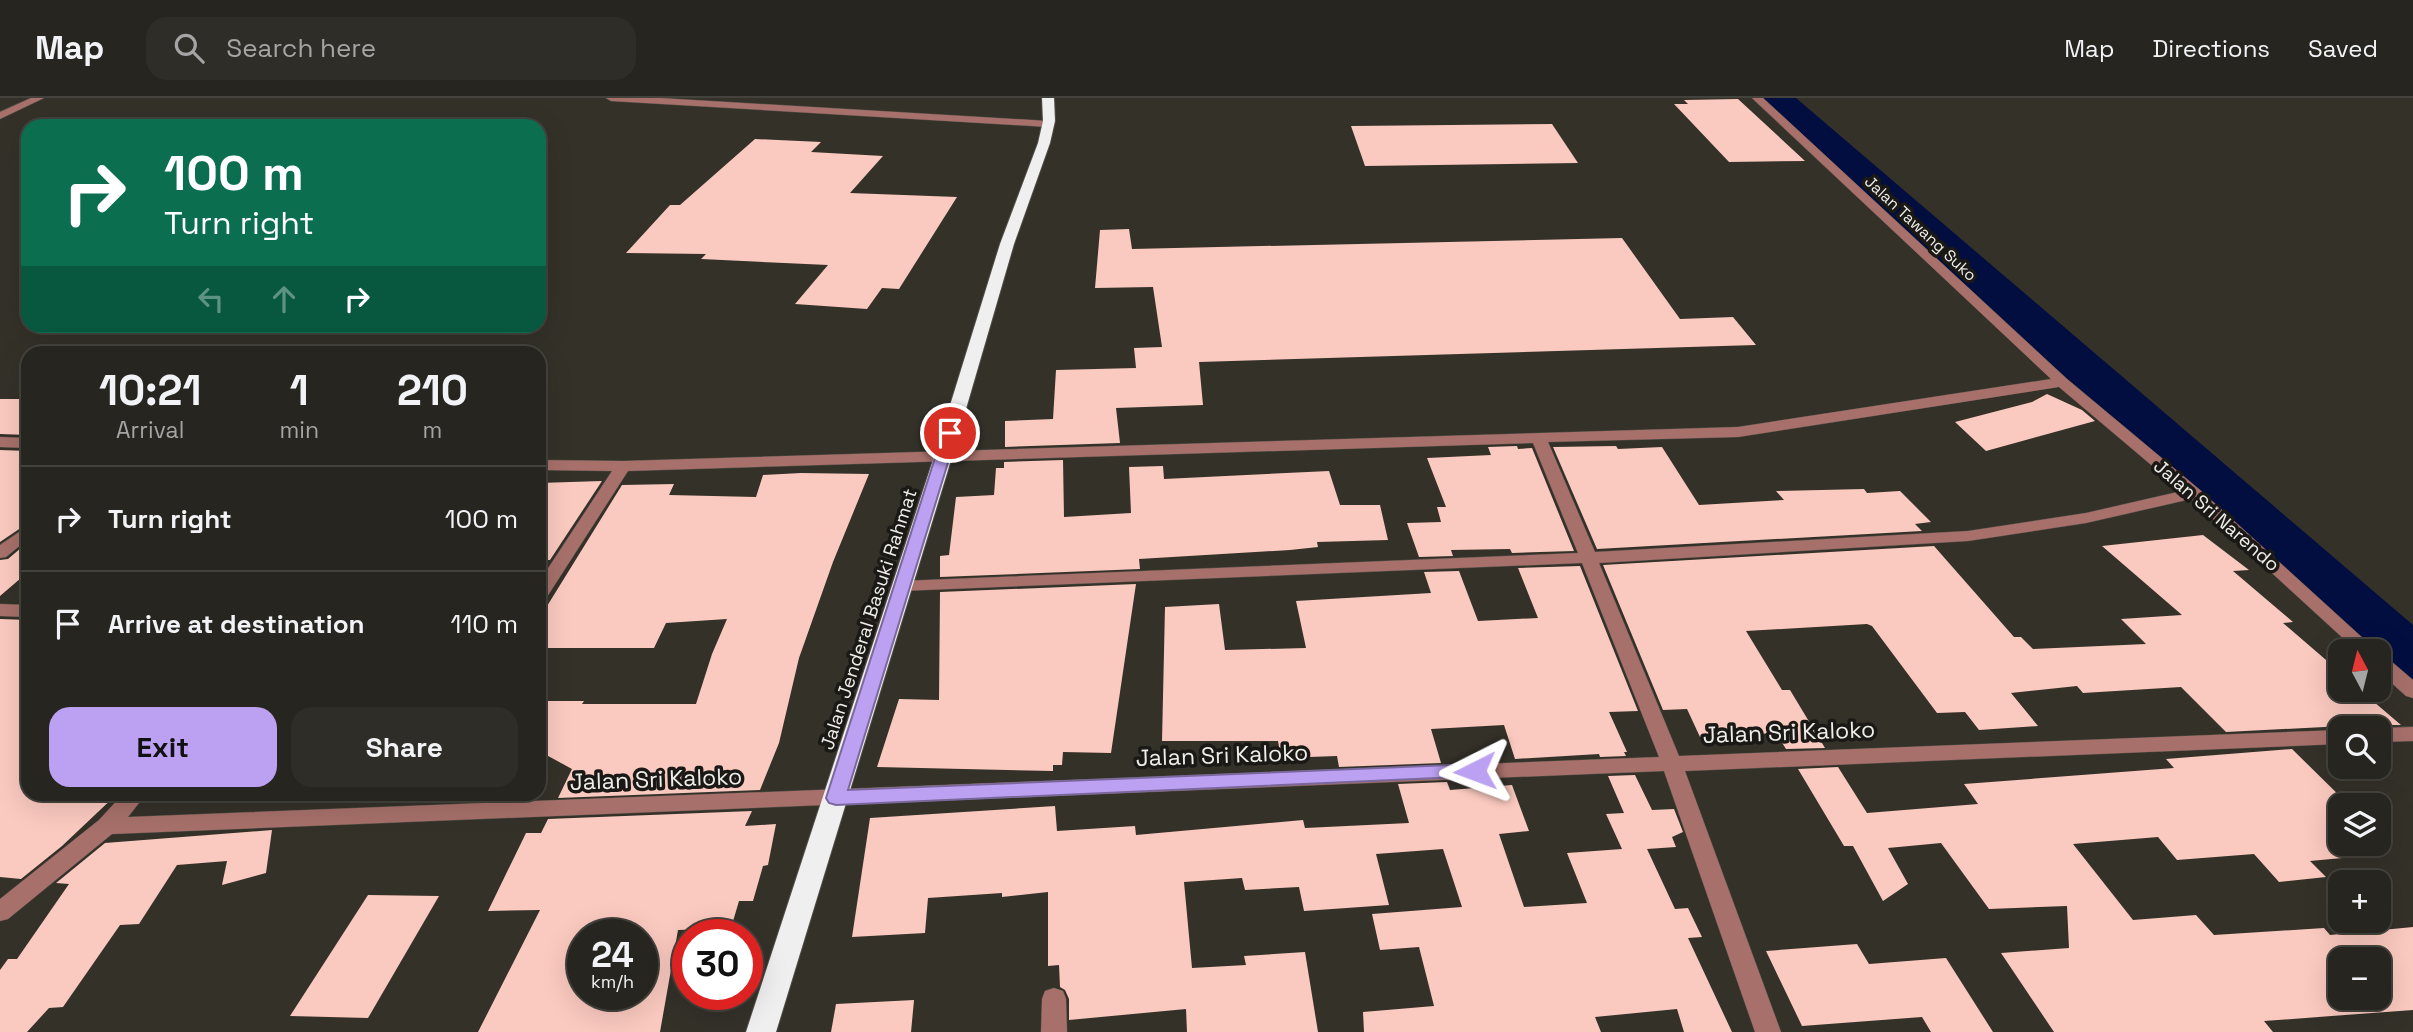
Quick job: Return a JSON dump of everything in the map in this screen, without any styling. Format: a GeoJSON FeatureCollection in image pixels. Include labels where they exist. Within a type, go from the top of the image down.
{"type":"FeatureCollection","features":[{"type":"Feature","properties":{"kind":"highway","name":"Jalan Jenderal Basuki Rahmat"},"geometry":{"type":"LineString","coordinates":[[761,1032],[943,457],[985,314],[1044,143],[1048,124],[1048,98]]}},
{"type":"Feature","properties":{"kind":"street"},"geometry":{"type":"LineString","coordinates":[[0,116],[39,98]]}},
{"type":"Feature","properties":{"kind":"street"},"geometry":{"type":"LineString","coordinates":[[611,98],[1048,124]]}},
{"type":"Feature","properties":{"kind":"street","name":"Jalan Tawang Suko"},"geometry":{"type":"LineString","coordinates":[[1757,98],[2062,382]]}},
{"type":"Feature","properties":{"kind":"street"},"geometry":{"type":"LineString","coordinates":[[546,465],[623,466],[1738,432],[2062,382]]}},
{"type":"Feature","properties":{"kind":"street","name":"Jalan Sri Narendo"},"geometry":{"type":"LineString","coordinates":[[2062,382],[2194,493],[2355,639]]}},
{"type":"Feature","properties":{"kind":"street"},"geometry":{"type":"LineString","coordinates":[[1539,439],[1669,762],[1768,1032]]}},
{"type":"Feature","properties":{"kind":"street"},"geometry":{"type":"LineString","coordinates":[[0,442],[21,443]]}},
{"type":"Feature","properties":{"kind":"street"},"geometry":{"type":"LineString","coordinates":[[546,585],[623,466]]}},
{"type":"Feature","properties":{"kind":"street"},"geometry":{"type":"LineString","coordinates":[[901,586],[1589,558],[1979,535],[2073,520],[2194,493]]}},
{"type":"Feature","properties":{"kind":"street"},"geometry":{"type":"LineString","coordinates":[[0,553],[21,536]]}},
{"type":"Feature","properties":{"kind":"street"},"geometry":{"type":"LineString","coordinates":[[0,610],[21,611]]}},
{"type":"Feature","properties":{"kind":"street"},"geometry":{"type":"LineString","coordinates":[[2391,672],[2413,691]]}},
{"type":"Feature","properties":{"kind":"street"},"geometry":{"type":"LineString","coordinates":[[2391,735],[2413,734]]}},
{"type":"Feature","properties":{"kind":"street","name":"Jalan Sri Kaloko"},"geometry":{"type":"LineString","coordinates":[[107,826],[2328,737]]}},
{"type":"Feature","properties":{"kind":"street"},"geometry":{"type":"LineString","coordinates":[[0,912],[107,826],[130,801]]}},
{"type":"Feature","properties":{"kind":"street"},"geometry":{"type":"LineString","coordinates":[[1054,999],[1054,1032]]}},
{"type":"Feature","properties":{"kind":"building"},"geometry":{"type":"Polygon","coordinates":[[[1738,99],[1805,161],[1729,162],[1674,104],[1688,104],[1684,100],[1738,99]]]}},
{"type":"Feature","properties":{"kind":"building"},"geometry":{"type":"Polygon","coordinates":[[[1552,124],[1578,163],[1365,166],[1351,126],[1552,124]]]}},
{"type":"Feature","properties":{"kind":"building"},"geometry":{"type":"Polygon","coordinates":[[[755,139],[821,142],[811,152],[883,156],[850,193],[957,197],[899,289],[882,288],[867,309],[795,304],[828,265],[701,259],[706,254],[626,253],[670,205],[680,205],[755,139]]]}},
{"type":"Feature","properties":{"kind":"building"},"geometry":{"type":"Polygon","coordinates":[[[1129,229],[1132,249],[1622,238],[1680,319],[1733,317],[1756,345],[1199,362],[1203,405],[1116,408],[1120,443],[1005,447],[1005,421],[1053,419],[1056,370],[1136,368],[1134,348],[1162,347],[1153,287],[1095,288],[1100,230],[1129,229]]]}},
{"type":"Feature","properties":{"kind":"building"},"geometry":{"type":"Polygon","coordinates":[[[2047,394],[2082,410],[2095,421],[1986,451],[1955,422],[2032,402],[2047,394]]]}},
{"type":"Feature","properties":{"kind":"building"},"geometry":{"type":"Polygon","coordinates":[[[0,399],[21,399],[21,435],[0,434],[0,399]]]}},
{"type":"Feature","properties":{"kind":"building"},"geometry":{"type":"Polygon","coordinates":[[[1517,446],[1518,449],[1532,448],[1574,551],[1512,553],[1510,549],[1451,550],[1453,556],[1419,557],[1407,523],[1441,522],[1437,507],[1446,507],[1427,458],[1491,455],[1488,447],[1517,446]]]}},
{"type":"Feature","properties":{"kind":"building"},"geometry":{"type":"Polygon","coordinates":[[[1616,446],[1618,449],[1662,447],[1699,505],[1784,500],[1776,491],[1900,491],[1931,522],[1915,524],[1922,531],[1597,549],[1553,447],[1616,446]]]}},
{"type":"Feature","properties":{"kind":"building"},"geometry":{"type":"Polygon","coordinates":[[[0,450],[21,451],[21,528],[0,542],[0,450]]]}},
{"type":"Feature","properties":{"kind":"building"},"geometry":{"type":"Polygon","coordinates":[[[1063,460],[1064,517],[1131,513],[1129,467],[1163,466],[1164,479],[1329,471],[1340,505],[1380,505],[1388,540],[1317,542],[1318,547],[1290,550],[1139,559],[1140,569],[940,577],[940,556],[949,555],[956,497],[994,495],[996,468],[1004,468],[1004,462],[1063,460]]]}},
{"type":"Feature","properties":{"kind":"building"},"geometry":{"type":"Polygon","coordinates":[[[869,474],[833,562],[799,658],[779,743],[760,790],[558,798],[572,769],[546,755],[546,701],[584,701],[582,704],[696,704],[727,619],[666,623],[654,648],[546,648],[546,608],[622,485],[674,484],[669,495],[756,497],[763,475],[869,474]]]}},
{"type":"Feature","properties":{"kind":"building"},"geometry":{"type":"Polygon","coordinates":[[[602,481],[550,560],[546,560],[546,483],[602,481]]]}},
{"type":"Feature","properties":{"kind":"building"},"geometry":{"type":"Polygon","coordinates":[[[2203,535],[2249,570],[2233,571],[2293,622],[2283,623],[2328,662],[2328,702],[2374,702],[2390,716],[2328,716],[2328,727],[2226,732],[2181,687],[2083,693],[2077,686],[2011,693],[2038,726],[1979,730],[1965,712],[1937,713],[1872,626],[1867,624],[1746,631],[1782,690],[1790,690],[1825,748],[1786,749],[1776,733],[1700,737],[1687,709],[1663,710],[1603,565],[1934,546],[2014,637],[2021,637],[2033,649],[2146,644],[2121,619],[2182,615],[2102,546],[2203,535]]]}},
{"type":"Feature","properties":{"kind":"building"},"geometry":{"type":"Polygon","coordinates":[[[21,548],[21,578],[0,596],[0,560],[8,559],[21,548]]]}},
{"type":"Feature","properties":{"kind":"building"},"geometry":{"type":"Polygon","coordinates":[[[1580,566],[1638,711],[1609,712],[1627,752],[1624,752],[1626,756],[1600,757],[1599,754],[1515,759],[1504,725],[1431,729],[1441,763],[1339,767],[1337,756],[1281,758],[1278,741],[1162,741],[1165,607],[1219,604],[1225,650],[1306,648],[1296,601],[1431,593],[1424,572],[1459,571],[1478,621],[1538,618],[1518,568],[1580,566]]]}},
{"type":"Feature","properties":{"kind":"building"},"geometry":{"type":"Polygon","coordinates":[[[1136,584],[1111,753],[1063,752],[1062,765],[1053,765],[1053,771],[877,767],[899,699],[939,700],[940,592],[1136,584]]]}},
{"type":"Feature","properties":{"kind":"building"},"geometry":{"type":"Polygon","coordinates":[[[0,619],[21,620],[21,801],[110,801],[62,846],[21,879],[0,877],[0,619]]]}},
{"type":"Feature","properties":{"kind":"building"},"geometry":{"type":"Polygon","coordinates":[[[2391,716],[2401,725],[2391,725],[2391,716]]]}},
{"type":"Feature","properties":{"kind":"building"},"geometry":{"type":"Polygon","coordinates":[[[2292,749],[2337,793],[2328,793],[2328,856],[2353,857],[2310,861],[2326,877],[2279,882],[2254,854],[2177,860],[2158,837],[2073,844],[2133,920],[2196,915],[2214,935],[2324,928],[2330,935],[2391,933],[2391,929],[2413,927],[2413,1010],[2264,1021],[2273,1032],[2054,1032],[2001,953],[2069,948],[2067,906],[1989,909],[1941,843],[1888,848],[1908,884],[1883,901],[1853,846],[1844,846],[1798,769],[1838,767],[1867,813],[1978,804],[1964,784],[2174,768],[2166,759],[2292,749]]]}},
{"type":"Feature","properties":{"kind":"building"},"geometry":{"type":"Polygon","coordinates":[[[1635,775],[1652,810],[1674,809],[1683,832],[1672,837],[1676,847],[1647,849],[1675,909],[1688,908],[1702,937],[1688,938],[1732,1032],[1684,1032],[1677,1009],[1595,1017],[1601,1032],[1364,1032],[1363,1012],[1434,1006],[1419,947],[1380,950],[1372,914],[1462,907],[1443,849],[1376,854],[1389,905],[1304,911],[1299,887],[1245,890],[1242,878],[1184,882],[1192,968],[1246,965],[1244,956],[1305,952],[1318,1032],[1187,1032],[1186,1009],[1069,1020],[1069,999],[1065,990],[1060,987],[1059,965],[1048,966],[1048,892],[1002,897],[1002,893],[928,898],[925,933],[852,937],[870,818],[1055,806],[1057,831],[1135,826],[1136,835],[1303,820],[1305,828],[1409,823],[1398,784],[1447,782],[1450,790],[1512,785],[1529,831],[1499,834],[1524,907],[1587,903],[1567,853],[1622,849],[1606,814],[1624,813],[1608,776],[1635,775]]]}},
{"type":"Feature","properties":{"kind":"building"},"geometry":{"type":"Polygon","coordinates":[[[752,811],[745,826],[776,824],[768,865],[763,866],[753,901],[739,901],[734,919],[672,919],[672,964],[660,1032],[478,1032],[540,910],[488,911],[526,833],[541,833],[548,819],[752,811]]]}},
{"type":"Feature","properties":{"kind":"building"},"geometry":{"type":"Polygon","coordinates":[[[272,830],[266,873],[222,885],[227,861],[177,865],[139,924],[120,925],[63,1007],[49,1008],[27,1032],[0,1032],[0,970],[8,959],[17,959],[69,884],[56,883],[105,843],[272,830]]]}},
{"type":"Feature","properties":{"kind":"building"},"geometry":{"type":"Polygon","coordinates":[[[368,895],[439,896],[368,1018],[290,1016],[368,895]]]}},
{"type":"Feature","properties":{"kind":"building"},"geometry":{"type":"Polygon","coordinates":[[[1857,944],[1869,964],[1946,958],[1993,1032],[1931,1032],[1922,1017],[1802,1026],[1766,951],[1857,944]]]}},
{"type":"Feature","properties":{"kind":"building"},"geometry":{"type":"Polygon","coordinates":[[[914,1000],[911,1032],[831,1032],[836,1004],[914,1000]]]}},
{"type":"Feature","properties":{"kind":"waterway"},"geometry":{"type":"LineString","coordinates":[[1776,98],[2413,661]]}},
{"type":"Feature","properties":{"kind":"route"},"geometry":{"type":"LineString","coordinates":[[950,433],[836,798],[1475,771]]}}]}
